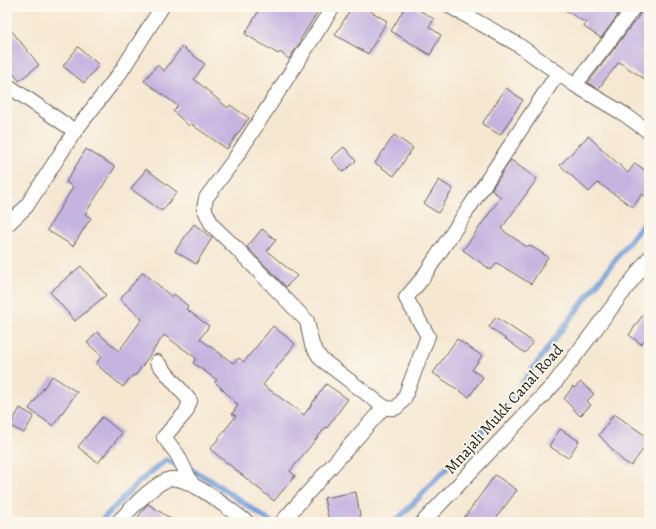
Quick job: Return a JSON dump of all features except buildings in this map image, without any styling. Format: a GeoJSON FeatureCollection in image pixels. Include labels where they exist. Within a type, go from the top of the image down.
{"type":"FeatureCollection","features":[{"type":"Feature","properties":{"kind":"street"},"geometry":{"type":"LineString","coordinates":[[7,225],[26,207],[75,131],[120,73],[162,7]]}},
{"type":"Feature","properties":{"kind":"street"},"geometry":{"type":"LineString","coordinates":[[333,7],[234,160],[206,198],[204,208],[212,225],[307,321],[312,345],[321,359],[384,407],[392,410],[399,407],[404,399],[428,336],[406,298],[422,279],[558,73]]}},
{"type":"Feature","properties":{"kind":"street"},"geometry":{"type":"LineString","coordinates":[[451,7],[517,44],[575,85],[624,114],[649,132]]}},
{"type":"Feature","properties":{"kind":"street"},"geometry":{"type":"LineString","coordinates":[[575,85],[634,7]]}},
{"type":"Feature","properties":{"kind":"street"},"geometry":{"type":"LineString","coordinates":[[7,84],[75,131]]}},
{"type":"Feature","properties":{"kind":"street","name":"Mnajali Mukk Canal Road"},"geometry":{"type":"LineString","coordinates":[[423,522],[554,384],[649,258]]}},
{"type":"Feature","properties":{"kind":"street"},"geometry":{"type":"LineString","coordinates":[[156,362],[190,401],[186,412],[164,437],[177,454],[192,484]]}},
{"type":"Feature","properties":{"kind":"street"},"geometry":{"type":"LineString","coordinates":[[282,522],[384,407]]}},
{"type":"Feature","properties":{"kind":"street"},"geometry":{"type":"LineString","coordinates":[[118,522],[141,498],[159,484],[169,479],[175,479],[192,484],[247,522]]}},
{"type":"Feature","properties":{"kind":"waterway"},"geometry":{"type":"LineString","coordinates":[[394,522],[504,408],[550,345],[649,216]]}},
{"type":"Feature","properties":{"kind":"waterway"},"geometry":{"type":"LineString","coordinates":[[100,522],[139,482],[166,460],[174,464]]}},
{"type":"Feature","properties":{"kind":"waterway"},"geometry":{"type":"LineString","coordinates":[[190,469],[212,481],[271,522]]}}]}
